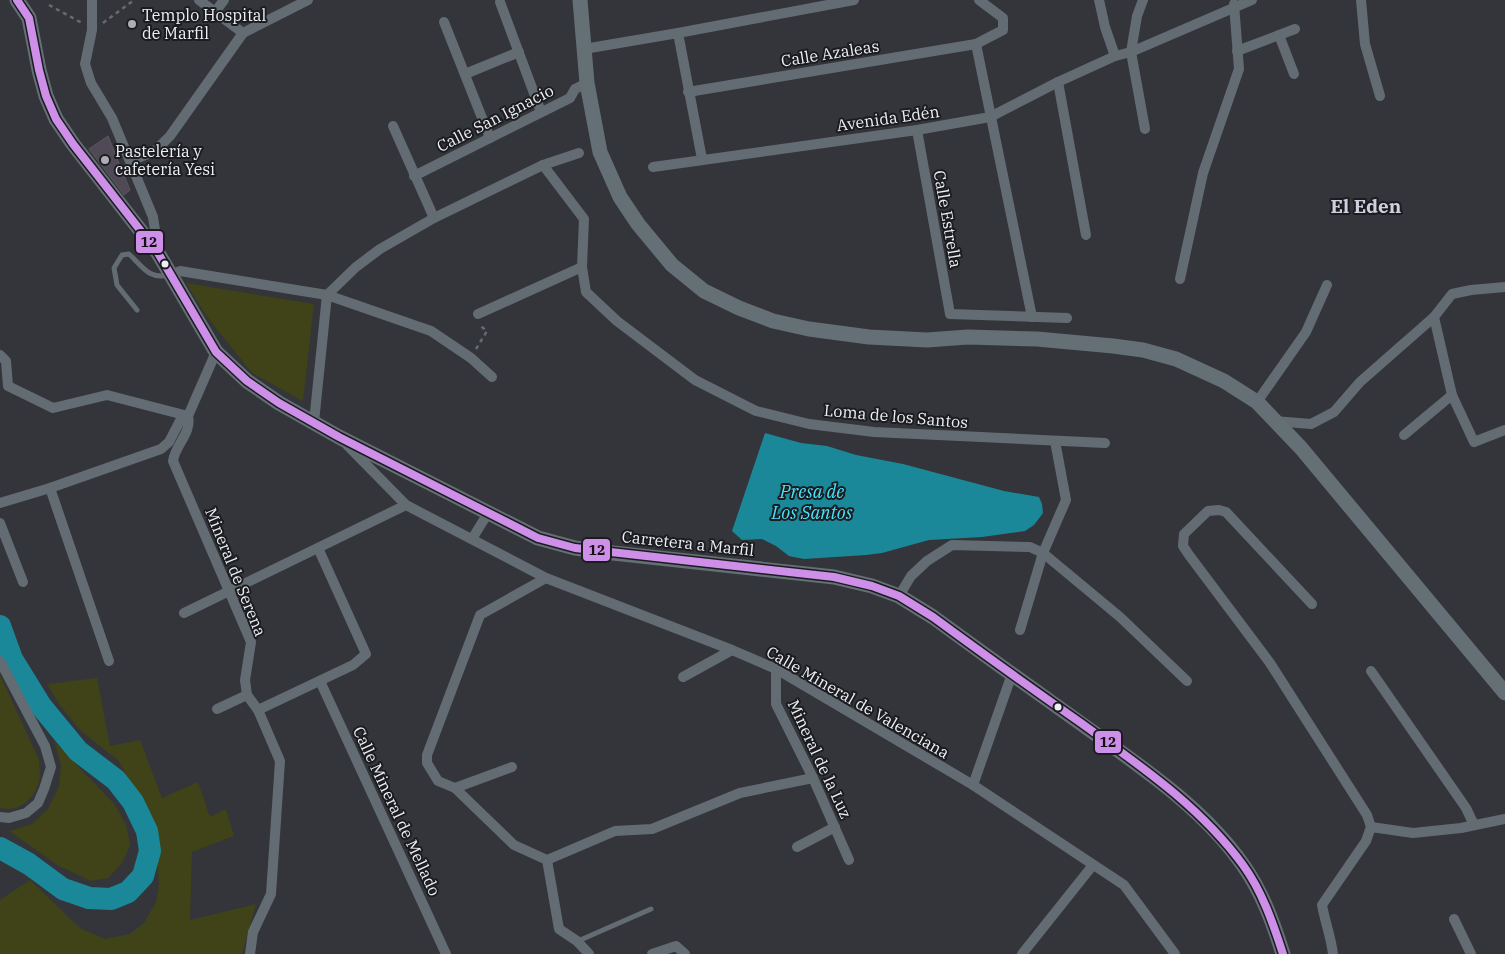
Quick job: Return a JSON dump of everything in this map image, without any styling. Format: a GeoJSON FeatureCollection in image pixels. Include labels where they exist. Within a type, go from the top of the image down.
{"type":"FeatureCollection","features":[{"type":"Feature","properties":{"kind":"main road","name":"Carretera a Marfil"},"geometry":{"type":"LineString","coordinates":[[17,0],[29,18],[43,87],[56,119],[73,144],[158,253],[216,352],[247,381],[278,403],[339,437],[538,538],[575,548],[834,577],[872,586],[898,596],[933,617],[1169,788],[1219,835],[1242,864],[1263,896],[1283,954]]}},
{"type":"Feature","properties":{"kind":"main road"},"geometry":{"type":"LineString","coordinates":[[580,0],[587,83],[600,152],[620,197],[638,224],[672,264],[704,291],[739,308],[773,321],[809,329],[869,337],[927,340],[968,338],[1037,339],[1113,346],[1143,350],[1176,359],[1224,380],[1257,402],[1301,448],[1505,692]]}},
{"type":"Feature","properties":{"kind":"street"},"geometry":{"type":"LineString","coordinates":[[92,0],[92,30],[85,64],[91,83],[112,118],[153,217],[158,253]]}},
{"type":"Feature","properties":{"kind":"street"},"geometry":{"type":"LineString","coordinates":[[198,0],[244,33]]}},
{"type":"Feature","properties":{"kind":"street"},"geometry":{"type":"LineString","coordinates":[[215,12],[224,0]]}},
{"type":"Feature","properties":{"kind":"street"},"geometry":{"type":"LineString","coordinates":[[131,161],[155,151],[170,136],[244,33],[294,3],[308,0]]}},
{"type":"Feature","properties":{"kind":"street"},"geometry":{"type":"LineString","coordinates":[[584,49],[854,0]]}},
{"type":"Feature","properties":{"kind":"street","name":"Calle Azaleas"},"geometry":{"type":"LineString","coordinates":[[688,92],[976,44],[1003,30],[1003,18],[980,0]]}},
{"type":"Feature","properties":{"kind":"street"},"geometry":{"type":"LineString","coordinates":[[1099,0],[1105,27],[1115,56]]}},
{"type":"Feature","properties":{"kind":"street"},"geometry":{"type":"LineString","coordinates":[[1143,0],[1137,16],[1131,52],[1145,129]]}},
{"type":"Feature","properties":{"kind":"street","name":"Avenida Edén"},"geometry":{"type":"LineString","coordinates":[[653,167],[917,130],[990,117],[1058,82],[1115,56],[1131,52],[1234,4],[1252,0]]}},
{"type":"Feature","properties":{"kind":"street"},"geometry":{"type":"LineString","coordinates":[[1361,0],[1365,44],[1380,96]]}},
{"type":"Feature","properties":{"kind":"street"},"geometry":{"type":"LineString","coordinates":[[500,2],[541,112]]}},
{"type":"Feature","properties":{"kind":"street"},"geometry":{"type":"LineString","coordinates":[[1180,279],[1203,173],[1239,69],[1234,4]]}},
{"type":"Feature","properties":{"kind":"street"},"geometry":{"type":"LineString","coordinates":[[444,22],[490,138]]}},
{"type":"Feature","properties":{"kind":"street"},"geometry":{"type":"LineString","coordinates":[[1237,50],[1295,29]]}},
{"type":"Feature","properties":{"kind":"street"},"geometry":{"type":"LineString","coordinates":[[678,33],[702,159]]}},
{"type":"Feature","properties":{"kind":"street"},"geometry":{"type":"LineString","coordinates":[[1279,35],[1294,74]]}},
{"type":"Feature","properties":{"kind":"street"},"geometry":{"type":"LineString","coordinates":[[976,44],[1032,317],[1067,318]]}},
{"type":"Feature","properties":{"kind":"street"},"geometry":{"type":"LineString","coordinates":[[465,74],[519,52]]}},
{"type":"Feature","properties":{"kind":"street"},"geometry":{"type":"LineString","coordinates":[[1058,82],[1086,235]]}},
{"type":"Feature","properties":{"kind":"street","name":"Calle San Ignacio"},"geometry":{"type":"LineString","coordinates":[[414,176],[570,98],[575,89],[587,83]]}},
{"type":"Feature","properties":{"kind":"street"},"geometry":{"type":"LineString","coordinates":[[393,126],[434,218]]}},
{"type":"Feature","properties":{"kind":"street","name":"Calle Estrella"},"geometry":{"type":"LineString","coordinates":[[917,130],[950,314],[1032,317]]}},
{"type":"Feature","properties":{"kind":"street"},"geometry":{"type":"LineString","coordinates":[[314,422],[327,295],[356,267],[380,249],[434,218],[543,165],[579,153]]}},
{"type":"Feature","properties":{"kind":"street","name":"Loma de los Santos"},"geometry":{"type":"LineString","coordinates":[[543,165],[584,219],[582,267],[586,292],[617,321],[695,380],[756,411],[809,424],[874,432],[1105,443]]}},
{"type":"Feature","properties":{"kind":"street"},"geometry":{"type":"LineString","coordinates":[[478,314],[582,267]]}},
{"type":"Feature","properties":{"kind":"street"},"geometry":{"type":"LineString","coordinates":[[171,275],[180,271],[327,295],[431,331],[471,358],[492,377]]}},
{"type":"Feature","properties":{"kind":"street"},"geometry":{"type":"LineString","coordinates":[[1257,402],[1306,332],[1326,286]]}},
{"type":"Feature","properties":{"kind":"street"},"geometry":{"type":"LineString","coordinates":[[1274,421],[1311,424],[1334,412],[1360,382],[1434,317],[1452,294],[1471,290],[1504,290]]}},
{"type":"Feature","properties":{"kind":"street"},"geometry":{"type":"LineString","coordinates":[[1434,317],[1452,395],[1474,442],[1505,430]]}},
{"type":"Feature","properties":{"kind":"street","name":"Mineral de Serena"},"geometry":{"type":"LineString","coordinates":[[216,352],[186,416],[190,423],[186,434],[174,452],[173,461],[251,642],[245,680],[246,695]]}},
{"type":"Feature","properties":{"kind":"street"},"geometry":{"type":"LineString","coordinates":[[0,355],[6,362],[8,386],[53,408],[108,395],[186,416],[169,442],[161,449],[50,488],[0,503]]}},
{"type":"Feature","properties":{"kind":"street"},"geometry":{"type":"LineString","coordinates":[[1404,436],[1452,395]]}},
{"type":"Feature","properties":{"kind":"street","name":"Calle Mineral de Valenciana"},"geometry":{"type":"LineString","coordinates":[[339,437],[406,505],[546,578],[776,669],[973,785],[1124,885],[1175,954]]}},
{"type":"Feature","properties":{"kind":"street"},"geometry":{"type":"LineString","coordinates":[[1020,630],[1043,552],[1066,500],[1055,441]]}},
{"type":"Feature","properties":{"kind":"street"},"geometry":{"type":"LineString","coordinates":[[50,488],[109,661]]}},
{"type":"Feature","properties":{"kind":"street"},"geometry":{"type":"LineString","coordinates":[[184,613],[406,505]]}},
{"type":"Feature","properties":{"kind":"street"},"geometry":{"type":"LineString","coordinates":[[1312,604],[1226,512],[1219,510],[1208,511],[1184,534],[1183,546],[1188,555],[1270,663],[1367,815],[1371,827],[1366,841],[1322,905],[1331,937],[1333,954]]}},
{"type":"Feature","properties":{"kind":"street"},"geometry":{"type":"LineString","coordinates":[[472,539],[488,513]]}},
{"type":"Feature","properties":{"kind":"street"},"geometry":{"type":"LineString","coordinates":[[0,523],[23,582]]}},
{"type":"Feature","properties":{"kind":"street"},"geometry":{"type":"LineString","coordinates":[[898,596],[910,576],[927,561],[952,545],[1030,547],[1043,552],[1120,617],[1187,681]]}},
{"type":"Feature","properties":{"kind":"street"},"geometry":{"type":"LineString","coordinates":[[258,710],[353,665],[366,654],[318,548]]}},
{"type":"Feature","properties":{"kind":"street"},"geometry":{"type":"LineString","coordinates":[[546,578],[480,615],[427,755],[427,762],[438,781],[455,788],[514,845],[546,860],[615,831],[652,829],[740,793],[813,778]]}},
{"type":"Feature","properties":{"kind":"street"},"geometry":{"type":"LineString","coordinates":[[684,677],[732,650]]}},
{"type":"Feature","properties":{"kind":"street"},"geometry":{"type":"LineString","coordinates":[[0,661],[45,746],[50,767],[38,804],[26,813],[9,818],[0,817]]}},
{"type":"Feature","properties":{"kind":"street","name":"Mineral de la Luz"},"geometry":{"type":"LineString","coordinates":[[776,669],[776,704],[813,778],[849,860]]}},
{"type":"Feature","properties":{"kind":"street"},"geometry":{"type":"LineString","coordinates":[[1371,671],[1466,808],[1474,824]]}},
{"type":"Feature","properties":{"kind":"street"},"geometry":{"type":"LineString","coordinates":[[973,785],[1012,674]]}},
{"type":"Feature","properties":{"kind":"street","name":"Calle Mineral de Mellado"},"geometry":{"type":"LineString","coordinates":[[320,681],[446,954]]}},
{"type":"Feature","properties":{"kind":"street"},"geometry":{"type":"LineString","coordinates":[[217,708],[246,695],[258,710],[280,762],[271,894],[253,932],[250,954]]}},
{"type":"Feature","properties":{"kind":"street"},"geometry":{"type":"LineString","coordinates":[[455,788],[512,768]]}},
{"type":"Feature","properties":{"kind":"street"},"geometry":{"type":"LineString","coordinates":[[1371,827],[1413,834],[1461,828],[1505,819]]}},
{"type":"Feature","properties":{"kind":"street"},"geometry":{"type":"LineString","coordinates":[[797,847],[835,827]]}},
{"type":"Feature","properties":{"kind":"street"},"geometry":{"type":"LineString","coordinates":[[546,860],[558,929],[577,941],[588,954]]}},
{"type":"Feature","properties":{"kind":"street"},"geometry":{"type":"LineString","coordinates":[[1022,954],[1093,865]]}},
{"type":"Feature","properties":{"kind":"street"},"geometry":{"type":"LineString","coordinates":[[1454,919],[1471,954]]}},
{"type":"Feature","properties":{"kind":"street"},"geometry":{"type":"LineString","coordinates":[[652,954],[676,946],[685,954]]}},
{"type":"Feature","properties":{"kind":"lane"},"geometry":{"type":"LineString","coordinates":[[137,310],[117,284],[114,268],[122,255],[129,254],[151,275],[158,278],[171,275]]}},
{"type":"Feature","properties":{"kind":"lane"},"geometry":{"type":"LineString","coordinates":[[577,941],[651,909]]}},
{"type":"Feature","properties":{"kind":"path"},"geometry":{"type":"LineString","coordinates":[[471,358],[487,331],[470,318],[478,314]]}},
{"type":"Feature","properties":{"kind":"green space"},"geometry":{"type":"Polygon","coordinates":[[[186,283],[314,304],[303,401],[252,373],[208,318],[186,283]]]}},
{"type":"Feature","properties":{"kind":"green space"},"geometry":{"type":"Polygon","coordinates":[[[0,675],[39,760],[40,771],[37,788],[28,800],[16,808],[8,809],[0,808],[0,675]]]}},
{"type":"Feature","properties":{"kind":"green space"},"geometry":{"type":"Polygon","coordinates":[[[97,678],[110,746],[140,740],[162,798],[198,782],[210,817],[226,809],[234,836],[192,852],[190,920],[256,904],[242,954],[0,954],[0,900],[30,880],[80,928],[105,939],[130,934],[144,923],[156,902],[159,884],[156,844],[136,792],[118,760],[81,731],[59,704],[47,684],[97,678]]]}},
{"type":"Feature","properties":{"kind":"green space"},"geometry":{"type":"Polygon","coordinates":[[[54,741],[115,805],[126,825],[130,844],[123,862],[108,878],[91,881],[59,866],[9,831],[32,824],[48,809],[59,786],[61,765],[54,741]]]}},
{"type":"Feature","properties":{"kind":"water","name":"Presa de Los Santos"},"geometry":{"type":"Polygon","coordinates":[[[765,433],[801,443],[827,446],[856,455],[903,464],[1004,491],[1039,497],[1043,513],[1034,525],[1025,531],[982,537],[929,540],[882,553],[866,555],[804,559],[789,556],[776,546],[762,539],[742,540],[732,531],[765,433]]]}},
{"type":"Feature","properties":{"kind":"building","name":"Pastelería y cafetería Yesi"},"geometry":{"type":"Polygon","coordinates":[[[108,136],[130,190],[124,195],[89,149],[108,136]]]}},
{"type":"Feature","properties":{"kind":"waterway"},"geometry":{"type":"LineString","coordinates":[[0,626],[12,659],[41,706],[78,751],[116,780],[133,802],[147,831],[150,851],[143,876],[128,892],[111,899],[89,898],[63,889],[29,864],[0,848]]}},
{"type":"Feature","properties":{"kind":"transit line","name":"12"},"geometry":{"type":"LineString","coordinates":[[17,0],[29,18],[39,70],[46,96],[56,119],[73,144],[158,253],[216,352],[247,381],[279,403],[339,437],[538,538],[575,548],[834,577],[872,586],[899,596],[933,617],[1103,739],[1188,805],[1226,844],[1250,875],[1266,908],[1283,954]]}},
{"type":"Feature","properties":{"kind":"place","name":"Templo Hospital de Marfil"},"geometry":{"type":"Point","coordinates":[132,24]}},
{"type":"Feature","properties":{"kind":"place","name":"Pastelería y cafetería Yesi"},"geometry":{"type":"Point","coordinates":[105,160]}},
{"type":"Feature","properties":{"kind":"district","name":"El Eden"},"geometry":{"type":"Point","coordinates":[1366,206]}}]}
